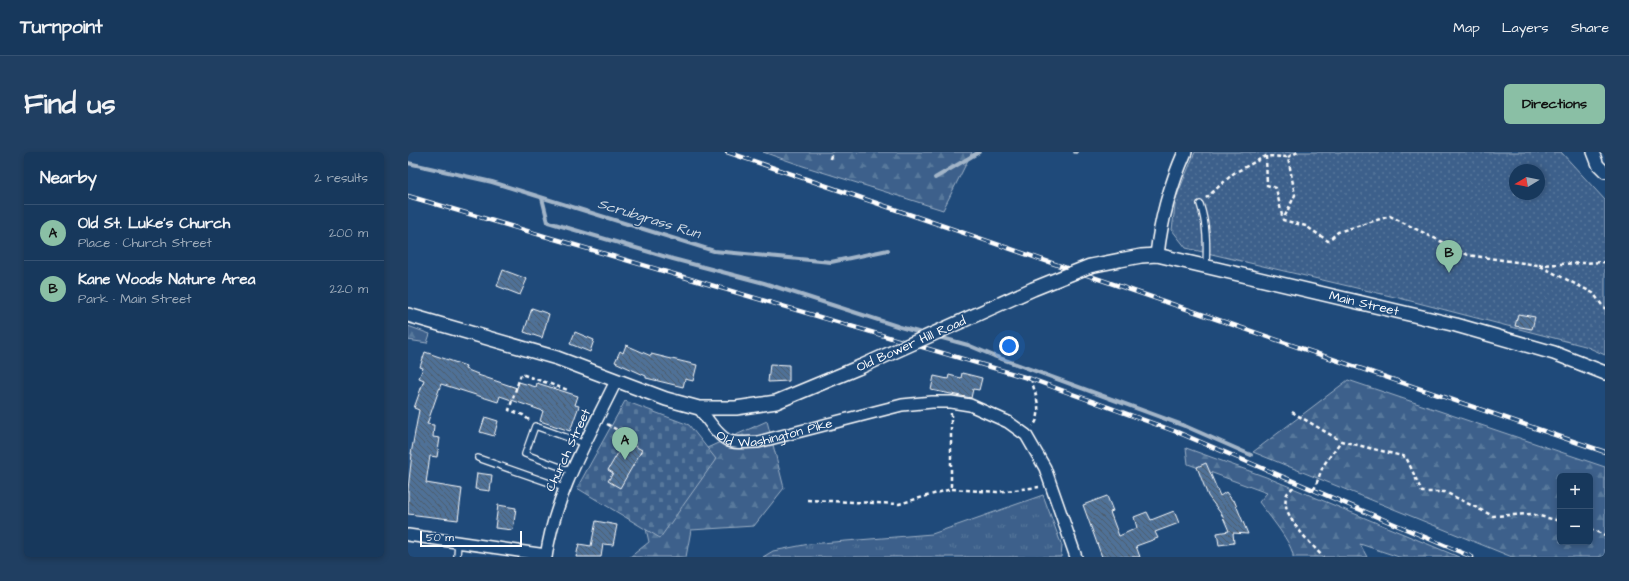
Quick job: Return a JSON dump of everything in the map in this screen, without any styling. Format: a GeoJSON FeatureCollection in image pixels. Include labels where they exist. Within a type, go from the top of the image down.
{"type":"FeatureCollection","features":[{"type":"Feature","properties":{"kind":"street"},"geometry":{"type":"LineString","coordinates":[[1157,255],[1163,212],[1173,179],[1184,152]]}},
{"type":"Feature","properties":{"kind":"street"},"geometry":{"type":"LineString","coordinates":[[1593,152],[1598,165],[1605,172]]}},
{"type":"Feature","properties":{"kind":"street","name":"Main Street"},"geometry":{"type":"LineString","coordinates":[[1120,260],[1157,255],[1206,266],[1456,325],[1554,353],[1605,372]]}},
{"type":"Feature","properties":{"kind":"street","name":"Old Bower Hill Road"},"geometry":{"type":"LineString","coordinates":[[698,408],[736,408],[776,402],[860,367],[1040,286],[1090,266],[1120,260]]}},
{"type":"Feature","properties":{"kind":"street"},"geometry":{"type":"LineString","coordinates":[[408,315],[557,358],[666,399],[698,408]]}},
{"type":"Feature","properties":{"kind":"street","name":"Church Street"},"geometry":{"type":"LineString","coordinates":[[546,556],[557,508],[564,488],[616,381]]}},
{"type":"Feature","properties":{"kind":"street","name":"Old Washington Pike"},"geometry":{"type":"LineString","coordinates":[[698,408],[719,434],[729,441],[740,443],[758,442],[902,405],[951,402],[970,405],[1008,422],[1026,435],[1045,468],[1076,557]]}},
{"type":"Feature","properties":{"kind":"street"},"geometry":{"type":"LineString","coordinates":[[408,535],[546,556]]}},
{"type":"Feature","properties":{"kind":"lane"},"geometry":{"type":"LineString","coordinates":[[1200,204],[1205,222],[1207,241],[1206,266]]}},
{"type":"Feature","properties":{"kind":"lane"},"geometry":{"type":"LineString","coordinates":[[571,471],[525,454],[535,426],[585,444]]}},
{"type":"Feature","properties":{"kind":"lane"},"geometry":{"type":"LineString","coordinates":[[478,458],[564,488]]}},
{"type":"Feature","properties":{"kind":"lane"},"geometry":{"type":"LineString","coordinates":[[457,557],[458,542]]}},
{"type":"Feature","properties":{"kind":"path"},"geometry":{"type":"LineString","coordinates":[[830,159],[832,152]]}},
{"type":"Feature","properties":{"kind":"path"},"geometry":{"type":"LineString","coordinates":[[1200,204],[1215,188],[1234,173],[1266,156],[1288,157],[1298,152]]}},
{"type":"Feature","properties":{"kind":"path"},"geometry":{"type":"LineString","coordinates":[[1266,156],[1267,185],[1276,188],[1283,220]]}},
{"type":"Feature","properties":{"kind":"path"},"geometry":{"type":"LineString","coordinates":[[1283,220],[1295,195],[1288,157]]}},
{"type":"Feature","properties":{"kind":"path"},"geometry":{"type":"LineString","coordinates":[[1283,220],[1306,226],[1328,241],[1338,232],[1390,216],[1468,255],[1538,265],[1605,262]]}},
{"type":"Feature","properties":{"kind":"path"},"geometry":{"type":"LineString","coordinates":[[1538,265],[1593,293],[1605,309]]}},
{"type":"Feature","properties":{"kind":"path"},"geometry":{"type":"LineString","coordinates":[[535,426],[523,415],[509,410],[521,374],[568,390]]}},
{"type":"Feature","properties":{"kind":"path"},"geometry":{"type":"LineString","coordinates":[[1026,435],[1037,422],[1038,405],[1031,379]]}},
{"type":"Feature","properties":{"kind":"path"},"geometry":{"type":"LineString","coordinates":[[951,402],[951,489]]}},
{"type":"Feature","properties":{"kind":"path"},"geometry":{"type":"LineString","coordinates":[[1292,412],[1340,441],[1406,457],[1422,492],[1444,492],[1493,516],[1530,514],[1557,520]]}},
{"type":"Feature","properties":{"kind":"path"},"geometry":{"type":"LineString","coordinates":[[598,419],[636,441]]}},
{"type":"Feature","properties":{"kind":"path"},"geometry":{"type":"LineString","coordinates":[[1314,490],[1323,466],[1340,441]]}},
{"type":"Feature","properties":{"kind":"path"},"geometry":{"type":"LineString","coordinates":[[808,500],[899,504],[951,489],[997,492],[1051,485]]}},
{"type":"Feature","properties":{"kind":"path"},"geometry":{"type":"LineString","coordinates":[[1293,487],[1287,494],[1286,508],[1296,527],[1324,557]]}},
{"type":"Feature","properties":{"kind":"path"},"geometry":{"type":"LineString","coordinates":[[1593,530],[1605,535]]}},
{"type":"Feature","properties":{"kind":"green space"},"geometry":{"type":"Polygon","coordinates":[[[763,152],[972,152],[943,210],[763,152]]]}},
{"type":"Feature","properties":{"kind":"green space"},"geometry":{"type":"Polygon","coordinates":[[[1195,152],[1561,152],[1605,200],[1605,355],[1585,346],[1399,298],[1186,248],[1172,230],[1176,198],[1195,152]]]}},
{"type":"Feature","properties":{"kind":"green space"},"geometry":{"type":"Polygon","coordinates":[[[408,326],[430,334],[427,343],[408,340],[408,326]]]}},
{"type":"Feature","properties":{"kind":"green space"},"geometry":{"type":"Polygon","coordinates":[[[1348,380],[1605,467],[1605,557],[1512,557],[1253,452],[1348,380]]]}},
{"type":"Feature","properties":{"kind":"green space"},"geometry":{"type":"Polygon","coordinates":[[[625,401],[689,425],[716,459],[660,538],[577,488],[625,401]]]}},
{"type":"Feature","properties":{"kind":"green space"},"geometry":{"type":"Polygon","coordinates":[[[767,421],[784,488],[754,526],[691,530],[686,557],[630,557],[649,542],[634,476],[650,431],[707,448],[767,421]]]}},
{"type":"Feature","properties":{"kind":"green space"},"geometry":{"type":"Polygon","coordinates":[[[1186,448],[1266,477],[1459,557],[1399,557],[1360,544],[1367,557],[1293,557],[1285,537],[1259,502],[1267,493],[1188,464],[1186,448]]]}},
{"type":"Feature","properties":{"kind":"green space"},"geometry":{"type":"Polygon","coordinates":[[[1043,495],[1062,546],[1061,557],[763,557],[773,551],[809,544],[932,534],[1043,495]]]}},
{"type":"Feature","properties":{"kind":"building"},"geometry":{"type":"Polygon","coordinates":[[[503,270],[527,279],[520,295],[497,286],[503,270]]]}},
{"type":"Feature","properties":{"kind":"building"},"geometry":{"type":"Polygon","coordinates":[[[532,308],[549,314],[542,338],[524,332],[532,308]]]}},
{"type":"Feature","properties":{"kind":"building"},"geometry":{"type":"Polygon","coordinates":[[[1518,314],[1535,317],[1532,329],[1515,326],[1518,314]]]}},
{"type":"Feature","properties":{"kind":"building"},"geometry":{"type":"Polygon","coordinates":[[[575,332],[594,340],[590,352],[570,344],[575,332]]]}},
{"type":"Feature","properties":{"kind":"building"},"geometry":{"type":"Polygon","coordinates":[[[626,345],[651,356],[651,354],[697,365],[693,381],[685,379],[683,387],[646,378],[646,376],[615,362],[620,351],[623,353],[626,345]]]}},
{"type":"Feature","properties":{"kind":"building"},"geometry":{"type":"Polygon","coordinates":[[[425,352],[466,366],[465,369],[478,375],[517,388],[519,382],[536,387],[537,383],[578,396],[575,405],[579,406],[570,431],[540,421],[543,411],[500,396],[498,402],[441,384],[427,424],[434,425],[433,437],[440,438],[437,457],[430,456],[426,483],[462,489],[458,520],[408,514],[408,489],[411,454],[419,410],[414,408],[424,380],[419,378],[423,368],[420,367],[425,352]]]}},
{"type":"Feature","properties":{"kind":"building"},"geometry":{"type":"Polygon","coordinates":[[[770,364],[789,365],[789,381],[768,382],[770,364]]]}},
{"type":"Feature","properties":{"kind":"building"},"geometry":{"type":"Polygon","coordinates":[[[962,373],[982,378],[979,390],[973,389],[971,398],[931,390],[934,376],[948,379],[949,375],[961,378],[962,373]]]}},
{"type":"Feature","properties":{"kind":"building"},"geometry":{"type":"Polygon","coordinates":[[[485,417],[498,421],[494,436],[480,432],[485,417]]]}},
{"type":"Feature","properties":{"kind":"building"},"geometry":{"type":"Polygon","coordinates":[[[625,441],[642,450],[620,488],[608,481],[613,473],[608,470],[625,441]]]}},
{"type":"Feature","properties":{"kind":"building"},"geometry":{"type":"Polygon","coordinates":[[[1206,463],[1220,496],[1226,492],[1233,501],[1234,500],[1248,534],[1233,533],[1234,543],[1219,545],[1217,533],[1229,531],[1222,515],[1208,496],[1197,467],[1206,463]]]}},
{"type":"Feature","properties":{"kind":"building"},"geometry":{"type":"Polygon","coordinates":[[[477,473],[492,475],[490,491],[475,489],[477,473]]]}},
{"type":"Feature","properties":{"kind":"building"},"geometry":{"type":"Polygon","coordinates":[[[1107,496],[1113,511],[1110,512],[1119,536],[1137,528],[1134,517],[1147,512],[1151,520],[1174,511],[1179,523],[1155,532],[1158,538],[1136,546],[1140,557],[1102,557],[1083,505],[1107,496]]]}},
{"type":"Feature","properties":{"kind":"building"},"geometry":{"type":"Polygon","coordinates":[[[498,505],[516,508],[513,530],[495,528],[498,505]]]}},
{"type":"Feature","properties":{"kind":"building"},"geometry":{"type":"Polygon","coordinates":[[[596,521],[617,525],[613,545],[603,544],[601,557],[576,557],[579,544],[591,546],[596,521]]]}},
{"type":"Feature","properties":{"kind":"waterway","name":"Scrubgrass Run"},"geometry":{"type":"LineString","coordinates":[[935,178],[979,152]]}},
{"type":"Feature","properties":{"kind":"waterway","name":"Scrubgrass Run"},"geometry":{"type":"LineString","coordinates":[[408,163],[492,182],[714,251],[831,262],[888,250]]}},
{"type":"Feature","properties":{"kind":"waterway"},"geometry":{"type":"LineString","coordinates":[[542,198],[548,222],[673,259],[764,283],[925,334]]}},
{"type":"Feature","properties":{"kind":"waterway"},"geometry":{"type":"LineString","coordinates":[[935,336],[968,345],[994,356],[1185,426],[1251,455]]}},
{"type":"Feature","properties":{"kind":"railway"},"geometry":{"type":"LineString","coordinates":[[727,152],[1605,452]]}},
{"type":"Feature","properties":{"kind":"railway"},"geometry":{"type":"LineString","coordinates":[[408,196],[1031,379],[1177,432],[1472,557]]}},
{"type":"Feature","properties":{"kind":"place","name":"Kane Woods Nature Area"},"geometry":{"type":"Point","coordinates":[1449,273]}},
{"type":"Feature","properties":{"kind":"place","name":"Old St. Luke's Church"},"geometry":{"type":"Point","coordinates":[625,460]}}]}
